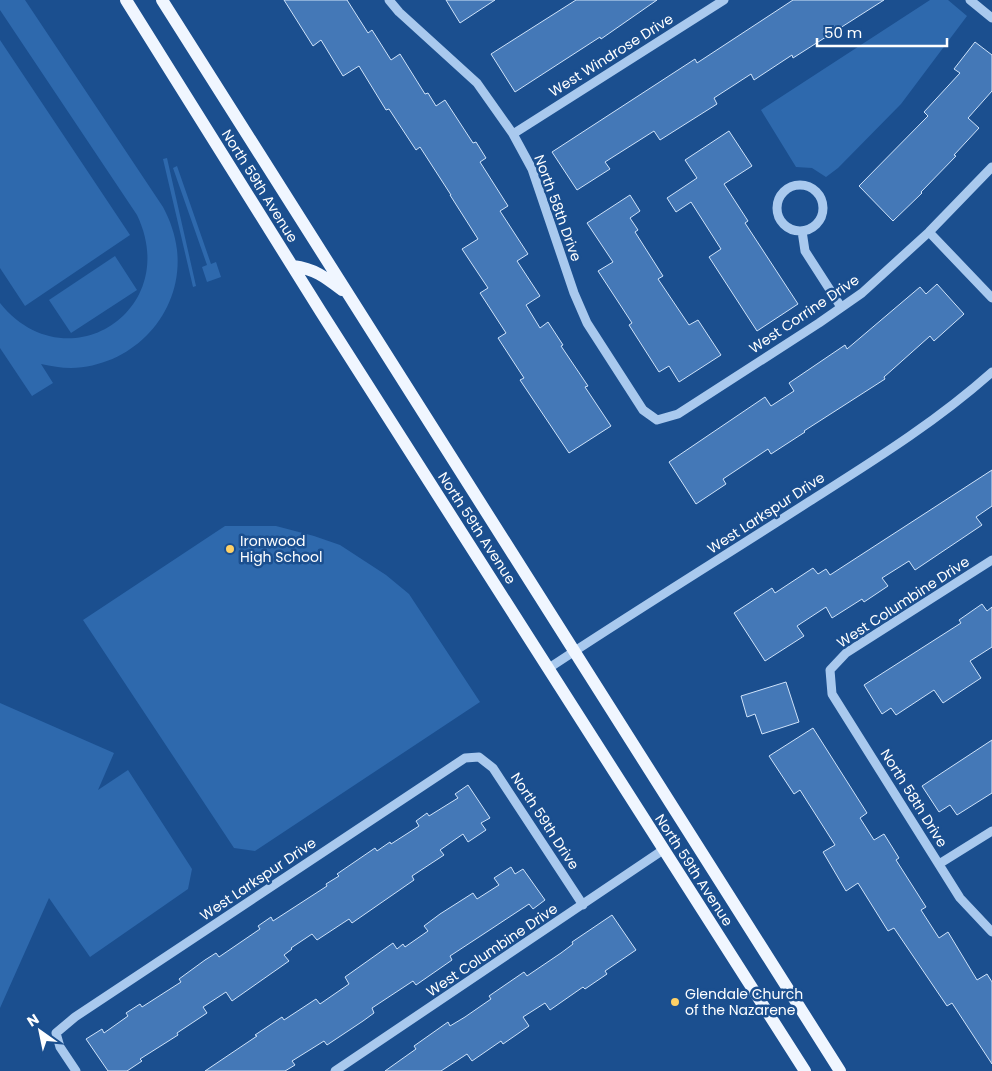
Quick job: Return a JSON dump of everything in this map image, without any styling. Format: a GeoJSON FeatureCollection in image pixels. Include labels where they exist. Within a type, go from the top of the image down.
{"type":"FeatureCollection","features":[{"type":"Feature","properties":{"kind":"main road","name":"North 59th Avenue"},"geometry":{"type":"LineString","coordinates":[[126,0],[663,850],[805,1071]]}},
{"type":"Feature","properties":{"kind":"main road","name":"North 59th Avenue"},"geometry":{"type":"LineString","coordinates":[[162,0],[840,1071]]}},
{"type":"Feature","properties":{"kind":"main road"},"geometry":{"type":"LineString","coordinates":[[293,266],[306,268],[321,274],[348,294]]}},
{"type":"Feature","properties":{"kind":"street","name":"North 58th Drive"},"geometry":{"type":"LineString","coordinates":[[389,0],[399,12],[476,83],[513,134],[532,169],[574,293],[587,323],[643,410],[657,420]]}},
{"type":"Feature","properties":{"kind":"street","name":"West Windrose Drive"},"geometry":{"type":"LineString","coordinates":[[513,134],[724,0]]}},
{"type":"Feature","properties":{"kind":"street"},"geometry":{"type":"LineString","coordinates":[[970,0],[992,18]]}},
{"type":"Feature","properties":{"kind":"street","name":"West Corrine Drive"},"geometry":{"type":"LineString","coordinates":[[657,420],[678,414],[862,293],[929,232],[992,167]]}},
{"type":"Feature","properties":{"kind":"street"},"geometry":{"type":"LineString","coordinates":[[798,185],[812,188],[818,192],[823,206],[820,220],[809,229],[802,231],[788,228],[778,217],[777,203],[784,190],[791,186],[798,185]]}},
{"type":"Feature","properties":{"kind":"street"},"geometry":{"type":"LineString","coordinates":[[802,231],[805,251],[841,307]]}},
{"type":"Feature","properties":{"kind":"street"},"geometry":{"type":"LineString","coordinates":[[929,232],[992,298]]}},
{"type":"Feature","properties":{"kind":"street","name":"West Larkspur Drive"},"geometry":{"type":"LineString","coordinates":[[549,668],[876,459],[929,422],[992,372]]}},
{"type":"Feature","properties":{"kind":"street","name":"West Columbine Drive"},"geometry":{"type":"LineString","coordinates":[[830,670],[846,653],[992,560]]}},
{"type":"Feature","properties":{"kind":"street","name":"North 58th Drive"},"geometry":{"type":"LineString","coordinates":[[830,670],[832,694],[960,898],[992,932]]}},
{"type":"Feature","properties":{"kind":"street","name":"West Larkspur Drive"},"geometry":{"type":"LineString","coordinates":[[76,1071],[60,1047],[56,1033],[75,1016],[465,758],[479,757]]}},
{"type":"Feature","properties":{"kind":"street","name":"North 59th Drive"},"geometry":{"type":"LineString","coordinates":[[479,757],[493,768],[583,905]]}},
{"type":"Feature","properties":{"kind":"street"},"geometry":{"type":"LineString","coordinates":[[939,864],[992,831]]}},
{"type":"Feature","properties":{"kind":"street","name":"West Columbine Drive"},"geometry":{"type":"LineString","coordinates":[[335,1071],[663,850]]}},
{"type":"Feature","properties":{"kind":"shaded area"},"geometry":{"type":"Polygon","coordinates":[[[0,0],[25,0],[163,207],[172,227],[177,250],[177,273],[172,294],[163,314],[150,332],[134,347],[115,358],[94,365],[71,368],[41,364],[53,383],[32,396],[0,348],[0,303],[27,327],[56,337],[84,337],[110,326],[131,307],[144,281],[147,250],[137,215],[0,10],[0,0]]]}},
{"type":"Feature","properties":{"kind":"shaded area"},"geometry":{"type":"Polygon","coordinates":[[[930,0],[948,0],[967,16],[901,104],[838,168],[826,177],[812,168],[796,167],[761,110],[930,0]]]}},
{"type":"Feature","properties":{"kind":"shaded area"},"geometry":{"type":"Polygon","coordinates":[[[0,40],[130,235],[25,306],[0,268],[0,40]]]}},
{"type":"Feature","properties":{"kind":"shaded area"},"geometry":{"type":"Polygon","coordinates":[[[167,158],[196,286],[193,287],[163,159],[167,158]]]}},
{"type":"Feature","properties":{"kind":"shaded area"},"geometry":{"type":"Polygon","coordinates":[[[177,166],[211,264],[216,262],[221,277],[207,282],[202,267],[207,265],[173,168],[177,166]]]}},
{"type":"Feature","properties":{"kind":"shaded area"},"geometry":{"type":"Polygon","coordinates":[[[115,256],[137,290],[71,333],[49,300],[115,256]]]}},
{"type":"Feature","properties":{"kind":"shaded area"},"geometry":{"type":"Polygon","coordinates":[[[225,526],[276,526],[314,536],[340,545],[386,575],[409,594],[480,702],[255,851],[234,848],[83,620],[225,526]]]}},
{"type":"Feature","properties":{"kind":"shaded area"},"geometry":{"type":"Polygon","coordinates":[[[0,703],[114,753],[98,790],[128,770],[192,869],[188,889],[90,957],[49,898],[0,1008],[0,703]]]}},
{"type":"Feature","properties":{"kind":"building"},"geometry":{"type":"Polygon","coordinates":[[[284,0],[347,0],[368,33],[372,30],[391,60],[400,54],[425,94],[428,93],[436,106],[445,100],[473,143],[476,142],[486,158],[480,162],[508,206],[500,211],[528,254],[517,261],[540,296],[526,305],[540,328],[548,322],[563,345],[561,346],[588,386],[585,387],[611,426],[569,453],[520,380],[524,378],[498,338],[506,333],[480,293],[488,288],[462,249],[478,239],[451,195],[420,147],[416,150],[389,109],[386,110],[359,66],[343,76],[321,40],[313,46],[284,0]]]}},
{"type":"Feature","properties":{"kind":"building"},"geometry":{"type":"Polygon","coordinates":[[[446,0],[495,0],[460,23],[446,0]]]}},
{"type":"Feature","properties":{"kind":"building"},"geometry":{"type":"Polygon","coordinates":[[[576,0],[657,0],[601,39],[600,37],[515,92],[491,54],[576,0]]]}},
{"type":"Feature","properties":{"kind":"building"},"geometry":{"type":"Polygon","coordinates":[[[793,0],[884,0],[793,58],[792,55],[754,80],[751,74],[714,98],[717,104],[660,140],[654,131],[605,162],[610,169],[577,190],[552,152],[695,59],[697,63],[793,0]]]}},
{"type":"Feature","properties":{"kind":"building"},"geometry":{"type":"Polygon","coordinates":[[[975,42],[992,55],[992,91],[968,118],[979,128],[922,193],[893,221],[859,186],[928,116],[924,112],[960,73],[954,69],[975,42]]]}},
{"type":"Feature","properties":{"kind":"building"},"geometry":{"type":"Polygon","coordinates":[[[729,131],[752,166],[724,184],[748,221],[745,223],[798,304],[757,331],[709,257],[721,249],[691,202],[676,212],[667,198],[697,178],[685,160],[729,131]]]}},
{"type":"Feature","properties":{"kind":"building"},"geometry":{"type":"Polygon","coordinates":[[[630,195],[640,211],[630,218],[638,230],[635,232],[663,276],[658,279],[689,325],[698,320],[721,355],[679,382],[669,366],[659,372],[629,325],[632,323],[598,271],[613,262],[587,223],[630,195]]]}},
{"type":"Feature","properties":{"kind":"building"},"geometry":{"type":"Polygon","coordinates":[[[937,284],[964,314],[934,341],[930,336],[884,377],[885,379],[771,454],[768,449],[723,479],[726,484],[696,504],[669,462],[765,397],[771,406],[794,391],[789,383],[845,345],[847,349],[920,287],[926,294],[937,284]]]}},
{"type":"Feature","properties":{"kind":"building"},"geometry":{"type":"Polygon","coordinates":[[[992,470],[992,506],[976,517],[982,525],[915,570],[909,561],[882,578],[888,586],[864,602],[862,599],[832,618],[826,607],[797,626],[804,636],[765,661],[734,613],[772,588],[775,593],[813,568],[818,574],[826,569],[830,575],[992,470]]]}},
{"type":"Feature","properties":{"kind":"building"},"geometry":{"type":"Polygon","coordinates":[[[982,604],[987,611],[992,607],[992,647],[970,661],[981,678],[943,703],[934,690],[896,715],[891,708],[882,714],[864,685],[961,623],[959,620],[982,604]]]}},
{"type":"Feature","properties":{"kind":"building"},"geometry":{"type":"Polygon","coordinates":[[[786,682],[799,722],[762,734],[755,714],[747,717],[741,696],[786,682]]]}},
{"type":"Feature","properties":{"kind":"building"},"geometry":{"type":"Polygon","coordinates":[[[813,728],[867,813],[860,818],[874,840],[884,834],[899,858],[896,860],[926,907],[921,910],[939,938],[948,932],[977,980],[987,974],[992,982],[992,1064],[952,1003],[947,1006],[894,928],[888,931],[858,883],[846,891],[823,852],[835,845],[800,790],[794,794],[769,756],[813,728]]]}},
{"type":"Feature","properties":{"kind":"building"},"geometry":{"type":"Polygon","coordinates":[[[992,740],[992,793],[957,815],[950,805],[939,812],[922,786],[992,740]]]}},
{"type":"Feature","properties":{"kind":"building"},"geometry":{"type":"Polygon","coordinates":[[[468,785],[490,818],[481,823],[486,830],[468,842],[463,834],[440,850],[444,855],[412,876],[414,880],[352,923],[349,919],[317,940],[312,934],[291,948],[284,955],[289,961],[232,1001],[226,992],[203,1007],[207,1013],[177,1033],[178,1035],[140,1059],[142,1061],[127,1071],[108,1071],[86,1039],[102,1029],[104,1033],[128,1016],[126,1013],[140,1004],[142,1007],[181,982],[179,979],[205,960],[216,953],[219,957],[260,929],[258,926],[271,917],[273,921],[327,886],[326,884],[339,876],[337,874],[375,848],[377,851],[390,842],[391,844],[419,826],[416,821],[427,813],[429,816],[458,798],[455,794],[468,785]]]}},
{"type":"Feature","properties":{"kind":"building"},"geometry":{"type":"Polygon","coordinates":[[[511,867],[515,874],[523,869],[545,900],[533,909],[529,904],[450,956],[452,960],[416,985],[413,981],[372,1008],[374,1013],[327,1045],[324,1041],[292,1061],[295,1065],[285,1071],[205,1071],[282,1017],[284,1020],[316,999],[320,1004],[349,984],[345,977],[393,943],[397,949],[403,944],[405,947],[428,931],[424,926],[440,914],[473,893],[477,899],[499,885],[494,878],[511,867]]]}},
{"type":"Feature","properties":{"kind":"building"},"geometry":{"type":"Polygon","coordinates":[[[612,915],[636,950],[605,971],[607,974],[585,989],[583,987],[550,1010],[545,1003],[523,1017],[529,1026],[503,1044],[501,1041],[472,1061],[467,1054],[441,1071],[385,1071],[416,1049],[414,1046],[448,1022],[450,1026],[465,1017],[491,999],[489,996],[524,972],[527,976],[612,915]]]}},
{"type":"Feature","properties":{"kind":"place","name":"Ironwood High School"},"geometry":{"type":"Point","coordinates":[230,549]}},
{"type":"Feature","properties":{"kind":"place","name":"Glendale Church of the Nazarene"},"geometry":{"type":"Point","coordinates":[675,1002]}}]}
